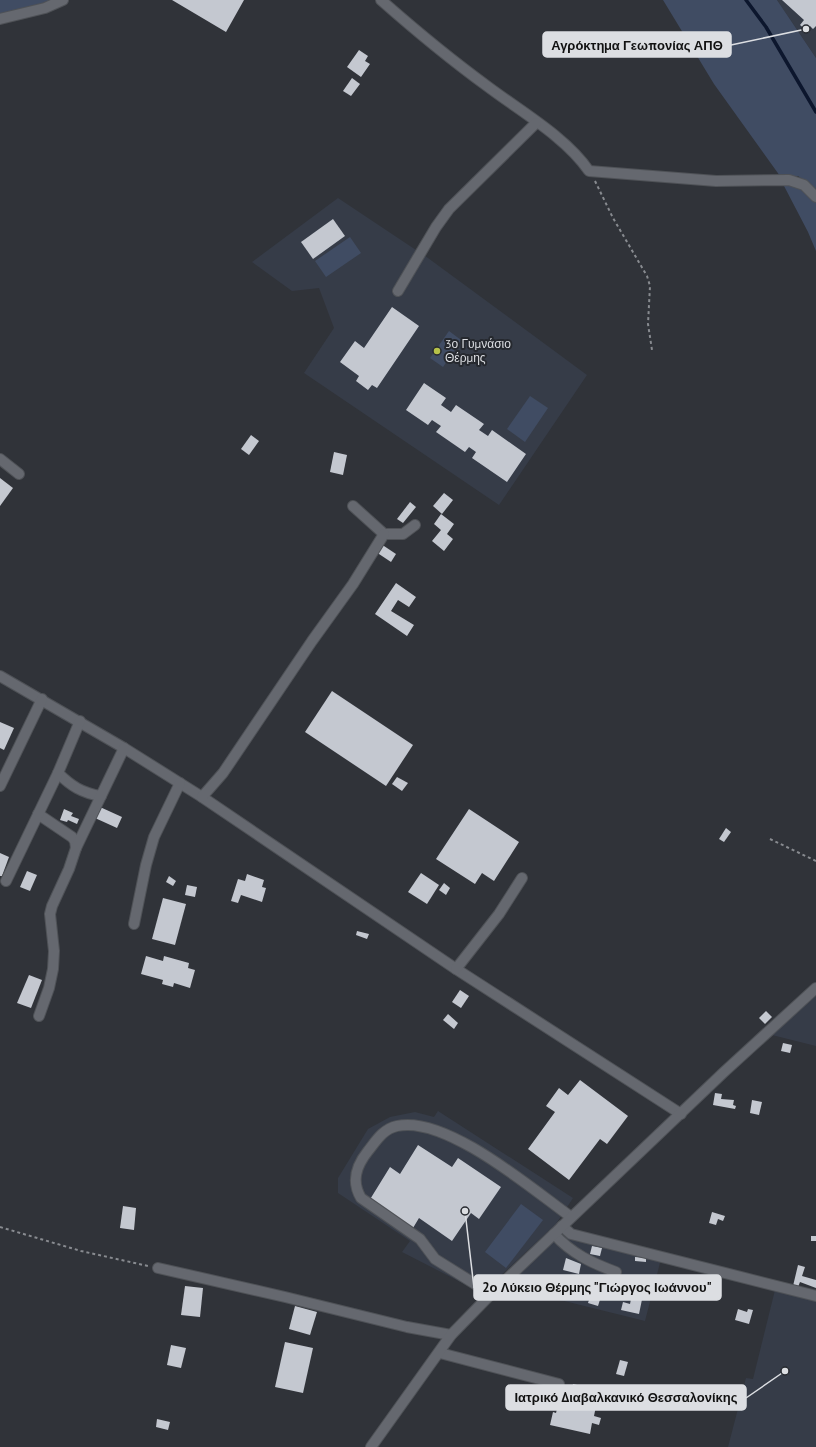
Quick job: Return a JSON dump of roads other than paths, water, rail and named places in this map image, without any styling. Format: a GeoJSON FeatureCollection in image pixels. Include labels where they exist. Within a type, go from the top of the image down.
{"type":"FeatureCollection","features":[{"type":"Feature","properties":{"kind":"street"},"geometry":{"type":"LineString","coordinates":[[0,20],[45,8],[62,0]]}},
{"type":"Feature","properties":{"kind":"street"},"geometry":{"type":"LineString","coordinates":[[381,0],[448,58],[579,157],[589,171],[729,181],[789,180],[804,185],[816,197]]}},
{"type":"Feature","properties":{"kind":"street"},"geometry":{"type":"LineString","coordinates":[[398,291],[436,227],[450,209],[536,123]]}},
{"type":"Feature","properties":{"kind":"street"},"geometry":{"type":"LineString","coordinates":[[0,459],[19,474]]}},
{"type":"Feature","properties":{"kind":"street"},"geometry":{"type":"LineString","coordinates":[[353,506],[384,534],[403,534],[415,525]]}},
{"type":"Feature","properties":{"kind":"street"},"geometry":{"type":"LineString","coordinates":[[202,797],[222,773],[312,641],[353,584],[384,534]]}},
{"type":"Feature","properties":{"kind":"street"},"geometry":{"type":"LineString","coordinates":[[0,676],[124,748],[202,797],[456,970],[681,1114]]}},
{"type":"Feature","properties":{"kind":"street"},"geometry":{"type":"LineString","coordinates":[[0,786],[42,699]]}},
{"type":"Feature","properties":{"kind":"street"},"geometry":{"type":"LineString","coordinates":[[6,881],[80,722]]}},
{"type":"Feature","properties":{"kind":"street"},"geometry":{"type":"LineString","coordinates":[[39,1016],[49,988],[53,969],[54,951],[50,914],[76,848],[124,748]]}},
{"type":"Feature","properties":{"kind":"street"},"geometry":{"type":"LineString","coordinates":[[58,772],[74,787],[84,793],[101,796]]}},
{"type":"Feature","properties":{"kind":"street"},"geometry":{"type":"LineString","coordinates":[[134,924],[146,865],[154,837],[180,783]]}},
{"type":"Feature","properties":{"kind":"street"},"geometry":{"type":"LineString","coordinates":[[38,814],[72,837],[75,841],[76,848]]}},
{"type":"Feature","properties":{"kind":"street"},"geometry":{"type":"LineString","coordinates":[[456,970],[499,914],[522,878]]}},
{"type":"Feature","properties":{"kind":"street"},"geometry":{"type":"LineString","coordinates":[[371,1447],[452,1336],[491,1294],[724,1072],[816,988]]}},
{"type":"Feature","properties":{"kind":"street"},"geometry":{"type":"LineString","coordinates":[[491,1294],[435,1259],[420,1239],[361,1198],[357,1192],[354,1177],[362,1159],[380,1134],[396,1126],[412,1125],[459,1139],[571,1217]]}},
{"type":"Feature","properties":{"kind":"street"},"geometry":{"type":"LineString","coordinates":[[562,1226],[571,1234],[816,1296]]}},
{"type":"Feature","properties":{"kind":"street"},"geometry":{"type":"LineString","coordinates":[[554,1234],[563,1244],[582,1258],[616,1272]]}},
{"type":"Feature","properties":{"kind":"street"},"geometry":{"type":"LineString","coordinates":[[158,1268],[285,1297],[407,1328],[452,1336]]}},
{"type":"Feature","properties":{"kind":"street"},"geometry":{"type":"LineString","coordinates":[[440,1353],[559,1384]]}},
{"type":"Feature","properties":{"kind":"waterway"},"geometry":{"type":"LineString","coordinates":[[746,0],[766,27],[816,112]]}},
{"type":"Feature","properties":{"kind":"place","name":"Αγρόκτημα Γεωπονίας ΑΠΘ"},"geometry":{"type":"Point","coordinates":[806,29]}},
{"type":"Feature","properties":{"kind":"place","name":"3ο Γυμνάσιο Θέρμης"},"geometry":{"type":"Point","coordinates":[437,351]}},
{"type":"Feature","properties":{"kind":"place","name":"2ο Λύκειο Θέρμης \"Γιώργος Ιωάννου\""},"geometry":{"type":"Point","coordinates":[465,1211]}},
{"type":"Feature","properties":{"kind":"place","name":"Ιατρικό Διαβαλκανικό Θεσσαλονίκης"},"geometry":{"type":"Point","coordinates":[785,1371]}}]}
